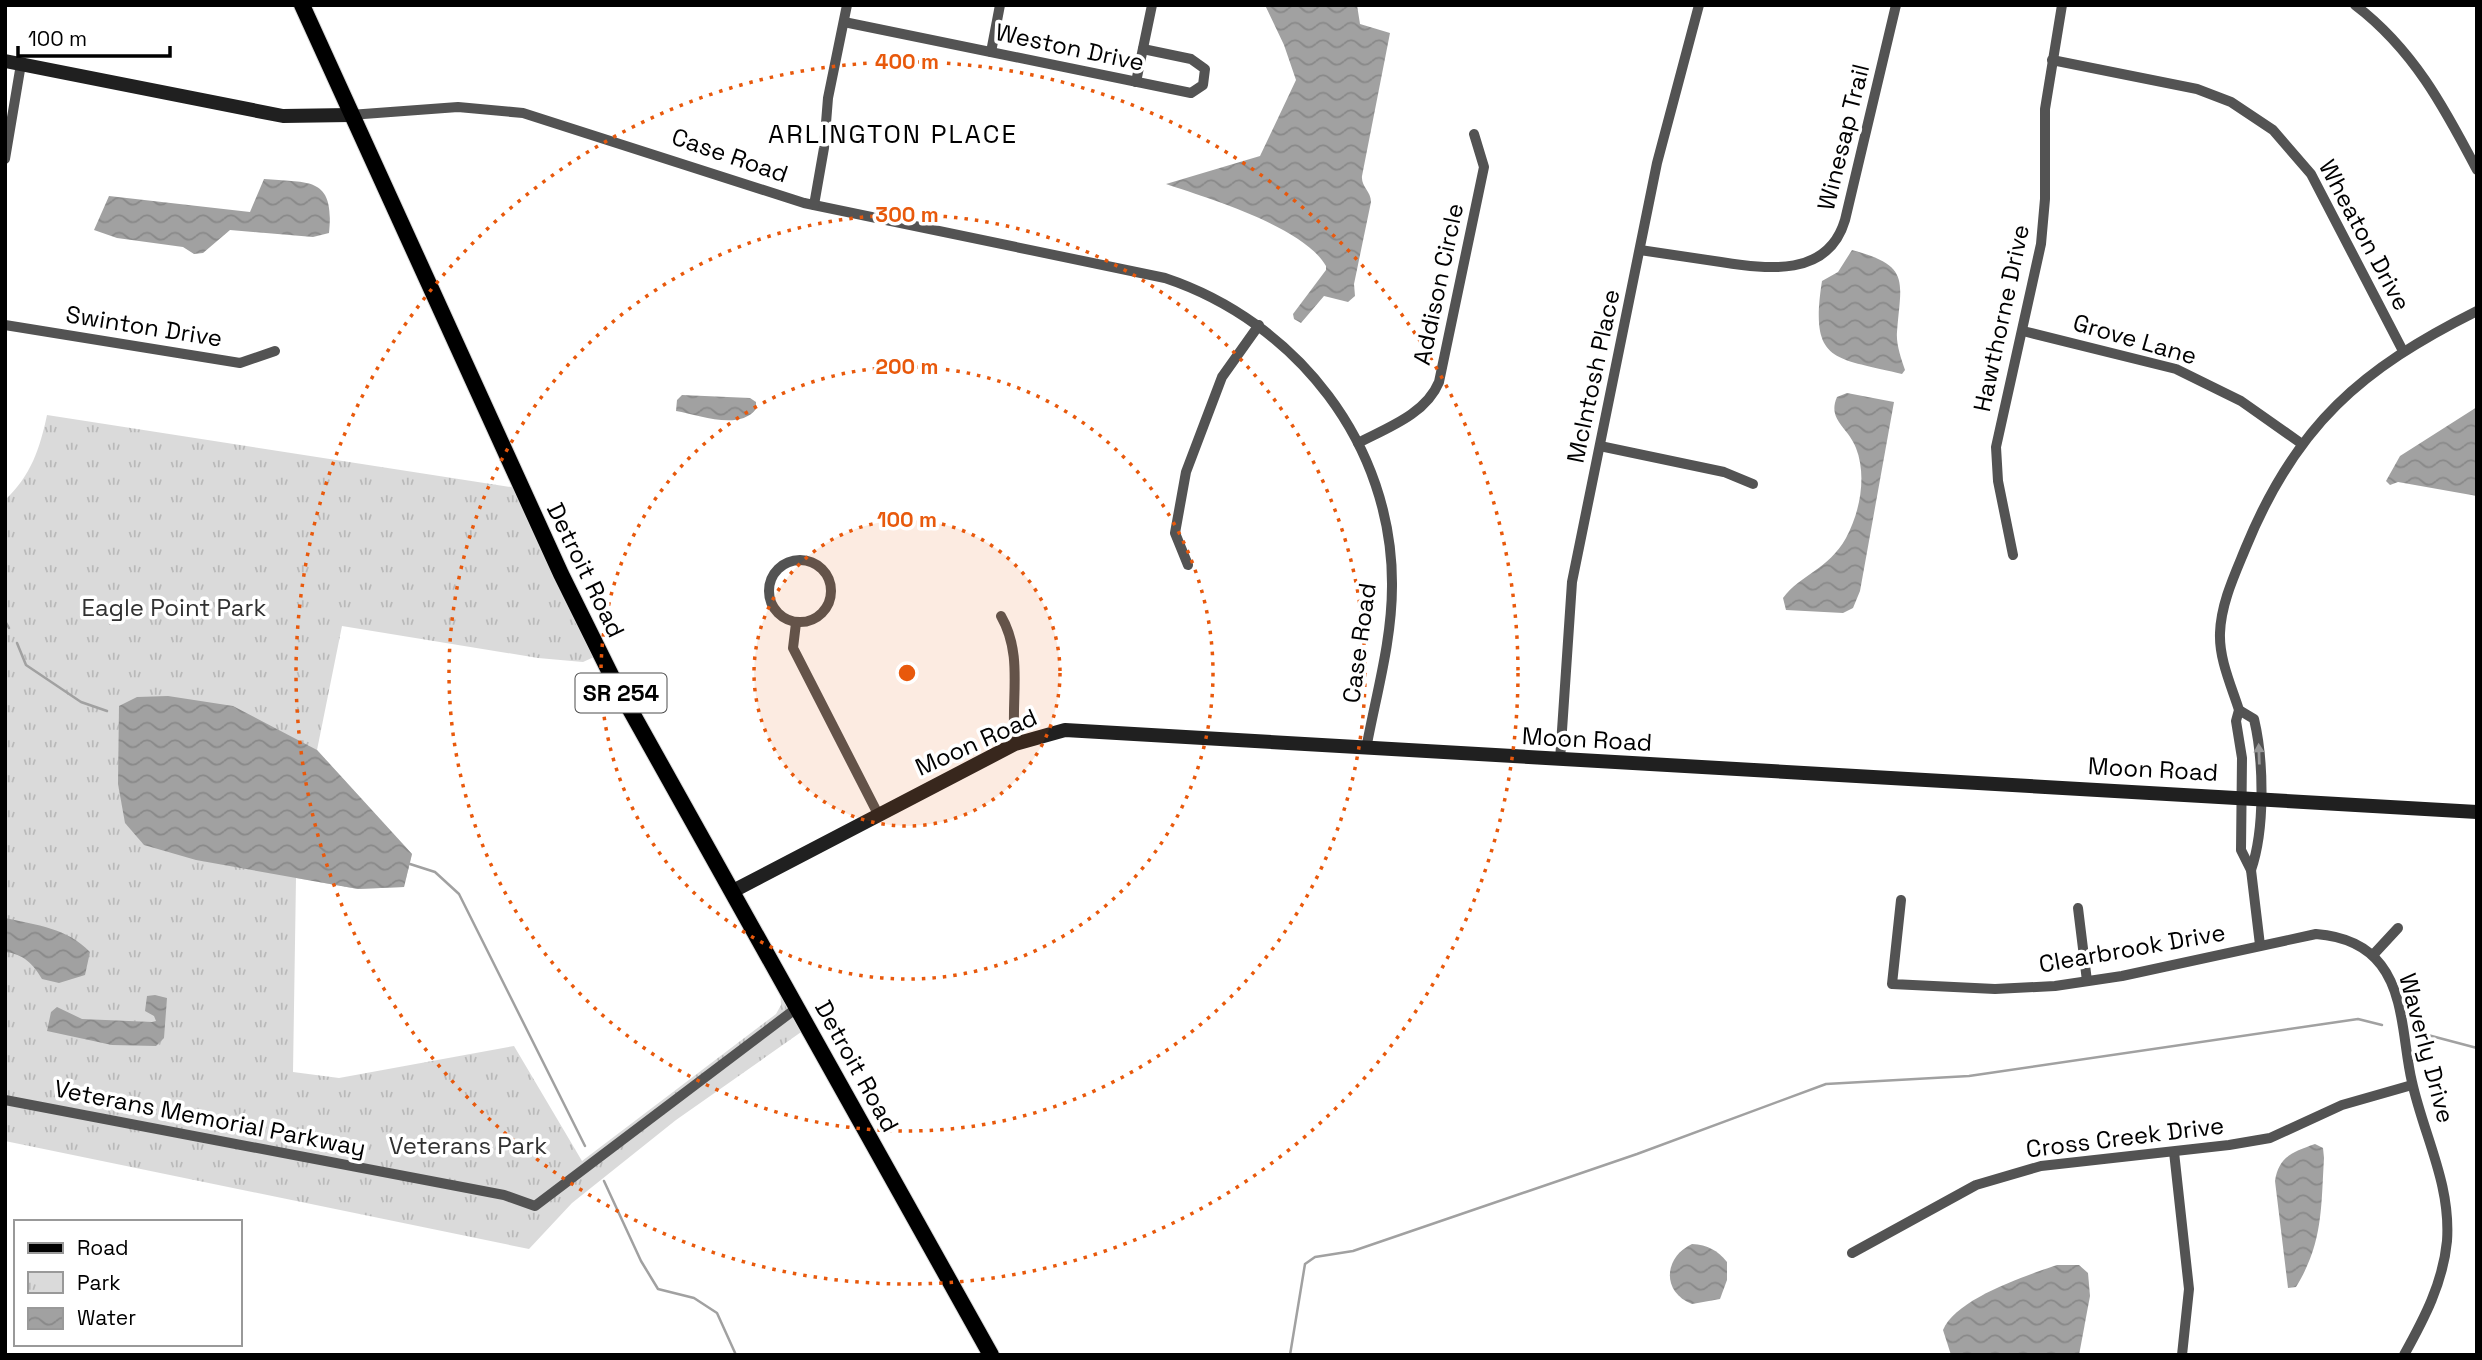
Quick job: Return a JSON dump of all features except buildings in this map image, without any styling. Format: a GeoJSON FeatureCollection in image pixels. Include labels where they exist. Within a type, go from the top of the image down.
{"type":"FeatureCollection","features":[{"type":"Feature","properties":{"kind":"main road","name":"Detroit Road"},"geometry":{"type":"LineString","coordinates":[[302,5],[350,115],[577,606],[662,769],[733,891],[991,1355]]}},
{"type":"Feature","properties":{"kind":"street"},"geometry":{"type":"LineString","coordinates":[[814,205],[823,157],[828,98],[847,5]]}},
{"type":"Feature","properties":{"kind":"street"},"geometry":{"type":"LineString","coordinates":[[991,52],[1000,5]]}},
{"type":"Feature","properties":{"kind":"street"},"geometry":{"type":"LineString","coordinates":[[1136,82],[1152,5]]}},
{"type":"Feature","properties":{"kind":"street","name":"McIntosh Place"},"geometry":{"type":"LineString","coordinates":[[1560,760],[1570,591],[1663,135],[1699,5]]}},
{"type":"Feature","properties":{"kind":"street","name":"Winesap Trail"},"geometry":{"type":"LineString","coordinates":[[1640,250],[1772,269],[1805,264],[1832,244],[1843,226],[1896,5]]}},
{"type":"Feature","properties":{"kind":"street","name":"Hawthorne Drive"},"geometry":{"type":"LineString","coordinates":[[2013,555],[1998,481],[1996,447],[2002,408],[2023,331],[2044,225],[2044,118],[2062,5]]}},
{"type":"Feature","properties":{"kind":"street"},"geometry":{"type":"LineString","coordinates":[[2355,5],[2389,34],[2426,78],[2477,170]]}},
{"type":"Feature","properties":{"kind":"street","name":"Weston Drive"},"geometry":{"type":"LineString","coordinates":[[844,22],[1191,93],[1200,89],[1206,80],[1205,69],[1196,60],[1143,49]]}},
{"type":"Feature","properties":{"kind":"street","name":"Wheaton Drive"},"geometry":{"type":"LineString","coordinates":[[2052,60],[2197,89],[2231,102],[2273,130],[2311,174],[2403,351]]}},
{"type":"Feature","properties":{"kind":"street","name":"Case Road"},"geometry":{"type":"LineString","coordinates":[[5,61],[283,116],[350,115],[458,107],[523,113],[814,205],[1155,275],[1199,291],[1259,325],[1309,369],[1334,401],[1358,443],[1381,500],[1392,571],[1388,634],[1366,749]]}},
{"type":"Feature","properties":{"kind":"street"},"geometry":{"type":"LineString","coordinates":[[5,159],[21,64]]}},
{"type":"Feature","properties":{"kind":"street","name":"Addison Circle"},"geometry":{"type":"LineString","coordinates":[[1358,443],[1416,411],[1428,400],[1439,382],[1484,167],[1474,134]]}},
{"type":"Feature","properties":{"kind":"street"},"geometry":{"type":"LineString","coordinates":[[2260,945],[2251,870],[2241,850],[2242,758],[2236,721],[2239,710],[2221,650],[2224,606],[2259,516],[2284,470],[2302,444],[2343,397],[2367,375],[2403,351],[2477,311]]}},
{"type":"Feature","properties":{"kind":"street","name":"Swinton Drive"},"geometry":{"type":"LineString","coordinates":[[5,325],[240,363],[275,351]]}},
{"type":"Feature","properties":{"kind":"street"},"geometry":{"type":"LineString","coordinates":[[1188,565],[1175,533],[1186,472],[1222,377],[1259,325]]}},
{"type":"Feature","properties":{"kind":"street","name":"Grove Lane"},"geometry":{"type":"LineString","coordinates":[[2023,331],[2175,369],[2241,401],[2302,444]]}},
{"type":"Feature","properties":{"kind":"street"},"geometry":{"type":"LineString","coordinates":[[1600,446],[1724,472],[1753,484]]}},
{"type":"Feature","properties":{"kind":"street"},"geometry":{"type":"LineString","coordinates":[[797,560],[808,561],[825,572],[832,592],[824,612],[806,622],[796,622],[786,620],[772,605],[769,585],[779,568],[797,560]]}},
{"type":"Feature","properties":{"kind":"street"},"geometry":{"type":"LineString","coordinates":[[1000,616],[1015,650],[1012,718],[1014,744]]}},
{"type":"Feature","properties":{"kind":"street"},"geometry":{"type":"LineString","coordinates":[[796,622],[793,648],[878,814]]}},
{"type":"Feature","properties":{"kind":"street"},"geometry":{"type":"LineString","coordinates":[[2239,710],[2254,719],[2259,745],[2258,852],[2251,870]]}},
{"type":"Feature","properties":{"kind":"street","name":"Moon Road"},"geometry":{"type":"LineString","coordinates":[[733,891],[1014,744],[1065,730],[2477,812]]}},
{"type":"Feature","properties":{"kind":"street","name":"Clearbrook Drive"},"geometry":{"type":"LineString","coordinates":[[1901,900],[1892,984],[1995,989],[2087,981],[2311,935],[2331,935],[2353,942],[2373,955]]}},
{"type":"Feature","properties":{"kind":"street"},"geometry":{"type":"LineString","coordinates":[[2078,908],[2087,981]]}},
{"type":"Feature","properties":{"kind":"street"},"geometry":{"type":"LineString","coordinates":[[2373,955],[2398,928]]}},
{"type":"Feature","properties":{"kind":"street","name":"Waverly Drive"},"geometry":{"type":"LineString","coordinates":[[2373,955],[2390,978],[2396,994],[2413,1085],[2442,1176],[2447,1232],[2435,1291],[2404,1355]]}},
{"type":"Feature","properties":{"kind":"street","name":"Veterans Memorial Parkway"},"geometry":{"type":"LineString","coordinates":[[5,1100],[504,1195],[535,1206],[798,1007]]}},
{"type":"Feature","properties":{"kind":"street","name":"Cross Creek Drive"},"geometry":{"type":"LineString","coordinates":[[1852,1253],[1976,1185],[2041,1166],[2174,1152],[2270,1138],[2342,1105],[2413,1085]]}},
{"type":"Feature","properties":{"kind":"street"},"geometry":{"type":"LineString","coordinates":[[2174,1152],[2189,1289],[2182,1355]]}},
{"type":"Feature","properties":{"kind":"green space","name":"Eagle Point Park"},"geometry":{"type":"Polygon","coordinates":[[[47,415],[517,488],[594,657],[583,662],[538,658],[342,626],[317,750],[412,854],[404,887],[358,889],[296,878],[293,1072],[339,1078],[514,1046],[582,1161],[776,1014],[781,1005],[780,990],[804,1030],[676,1120],[572,1203],[529,1249],[5,1141],[5,500],[22,481],[33,461],[47,415]]]}},
{"type":"Feature","properties":{"kind":"water"},"geometry":{"type":"Polygon","coordinates":[[[1265,5],[1357,5],[1360,24],[1390,33],[1362,176],[1371,202],[1354,284],[1355,296],[1348,302],[1324,296],[1301,323],[1294,319],[1293,314],[1326,270],[1315,252],[1298,239],[1254,216],[1166,184],[1260,156],[1296,80],[1284,45],[1265,5]]]}},
{"type":"Feature","properties":{"kind":"water"},"geometry":{"type":"Polygon","coordinates":[[[264,179],[316,186],[328,201],[329,233],[313,237],[230,230],[203,253],[194,254],[183,247],[117,238],[94,230],[109,196],[250,212],[264,179]]]}},
{"type":"Feature","properties":{"kind":"water"},"geometry":{"type":"Polygon","coordinates":[[[1852,250],[1884,262],[1893,269],[1898,278],[1900,300],[1897,337],[1905,370],[1902,374],[1844,359],[1832,352],[1824,342],[1819,308],[1822,281],[1838,272],[1852,250]]]}},
{"type":"Feature","properties":{"kind":"water"},"geometry":{"type":"Polygon","coordinates":[[[1847,393],[1894,402],[1860,591],[1853,608],[1843,613],[1786,610],[1783,598],[1839,549],[1855,517],[1861,482],[1859,459],[1856,448],[1835,412],[1837,397],[1847,393]]]}},
{"type":"Feature","properties":{"kind":"water"},"geometry":{"type":"Polygon","coordinates":[[[682,395],[750,398],[756,402],[756,409],[749,416],[740,419],[707,418],[676,411],[677,400],[682,395]]]}},
{"type":"Feature","properties":{"kind":"water"},"geometry":{"type":"Polygon","coordinates":[[[2477,407],[2477,496],[2398,482],[2390,485],[2386,481],[2400,456],[2477,407]]]}},
{"type":"Feature","properties":{"kind":"water"},"geometry":{"type":"Polygon","coordinates":[[[168,696],[233,706],[317,750],[412,854],[404,887],[358,889],[196,860],[144,845],[125,823],[118,784],[119,706],[137,697],[168,696]]]}},
{"type":"Feature","properties":{"kind":"water"},"geometry":{"type":"Polygon","coordinates":[[[5,918],[51,929],[81,944],[90,952],[85,975],[59,983],[42,979],[27,961],[18,955],[5,952],[5,918]]]}},
{"type":"Feature","properties":{"kind":"water"},"geometry":{"type":"Polygon","coordinates":[[[147,996],[167,998],[164,1038],[156,1046],[112,1045],[47,1031],[51,1012],[57,1007],[82,1019],[156,1021],[154,1016],[145,1011],[147,996]]]}},
{"type":"Feature","properties":{"kind":"water"},"geometry":{"type":"Polygon","coordinates":[[[2315,1144],[2323,1148],[2324,1158],[2319,1225],[2305,1271],[2296,1287],[2288,1288],[2275,1181],[2280,1166],[2288,1156],[2315,1144]]]}},
{"type":"Feature","properties":{"kind":"water"},"geometry":{"type":"Polygon","coordinates":[[[1692,1244],[1712,1249],[1727,1262],[1727,1280],[1720,1299],[1692,1304],[1682,1299],[1675,1291],[1671,1283],[1672,1266],[1676,1257],[1692,1244]]]}},
{"type":"Feature","properties":{"kind":"water"},"geometry":{"type":"Polygon","coordinates":[[[2057,1265],[2079,1265],[2088,1273],[2090,1296],[2079,1355],[1951,1355],[1943,1330],[1962,1308],[1993,1290],[2057,1265]]]}},
{"type":"Feature","properties":{"kind":"waterway"},"geometry":{"type":"LineString","coordinates":[[5,621],[9,628]]}},
{"type":"Feature","properties":{"kind":"waterway"},"geometry":{"type":"LineString","coordinates":[[17,643],[26,665],[81,702],[107,711]]}},
{"type":"Feature","properties":{"kind":"waterway"},"geometry":{"type":"LineString","coordinates":[[410,864],[435,872],[459,894],[585,1146]]}},
{"type":"Feature","properties":{"kind":"waterway"},"geometry":{"type":"LineString","coordinates":[[1290,1355],[1305,1264],[1315,1257],[1353,1251],[1637,1154],[1826,1084],[1969,1076],[2358,1019],[2382,1025]]}},
{"type":"Feature","properties":{"kind":"waterway"},"geometry":{"type":"LineString","coordinates":[[2424,1034],[2477,1048]]}},
{"type":"Feature","properties":{"kind":"waterway"},"geometry":{"type":"LineString","coordinates":[[604,1181],[641,1261],[658,1289],[694,1298],[717,1313],[736,1355]]}},
{"type":"Feature","properties":{"kind":"district","name":"ARLINGTON PLACE"},"geometry":{"type":"Point","coordinates":[893,134]}},
{"type":"Feature","properties":{"kind":"park label","name":"Veterans Park"},"geometry":{"type":"Point","coordinates":[468,1145]}}]}
